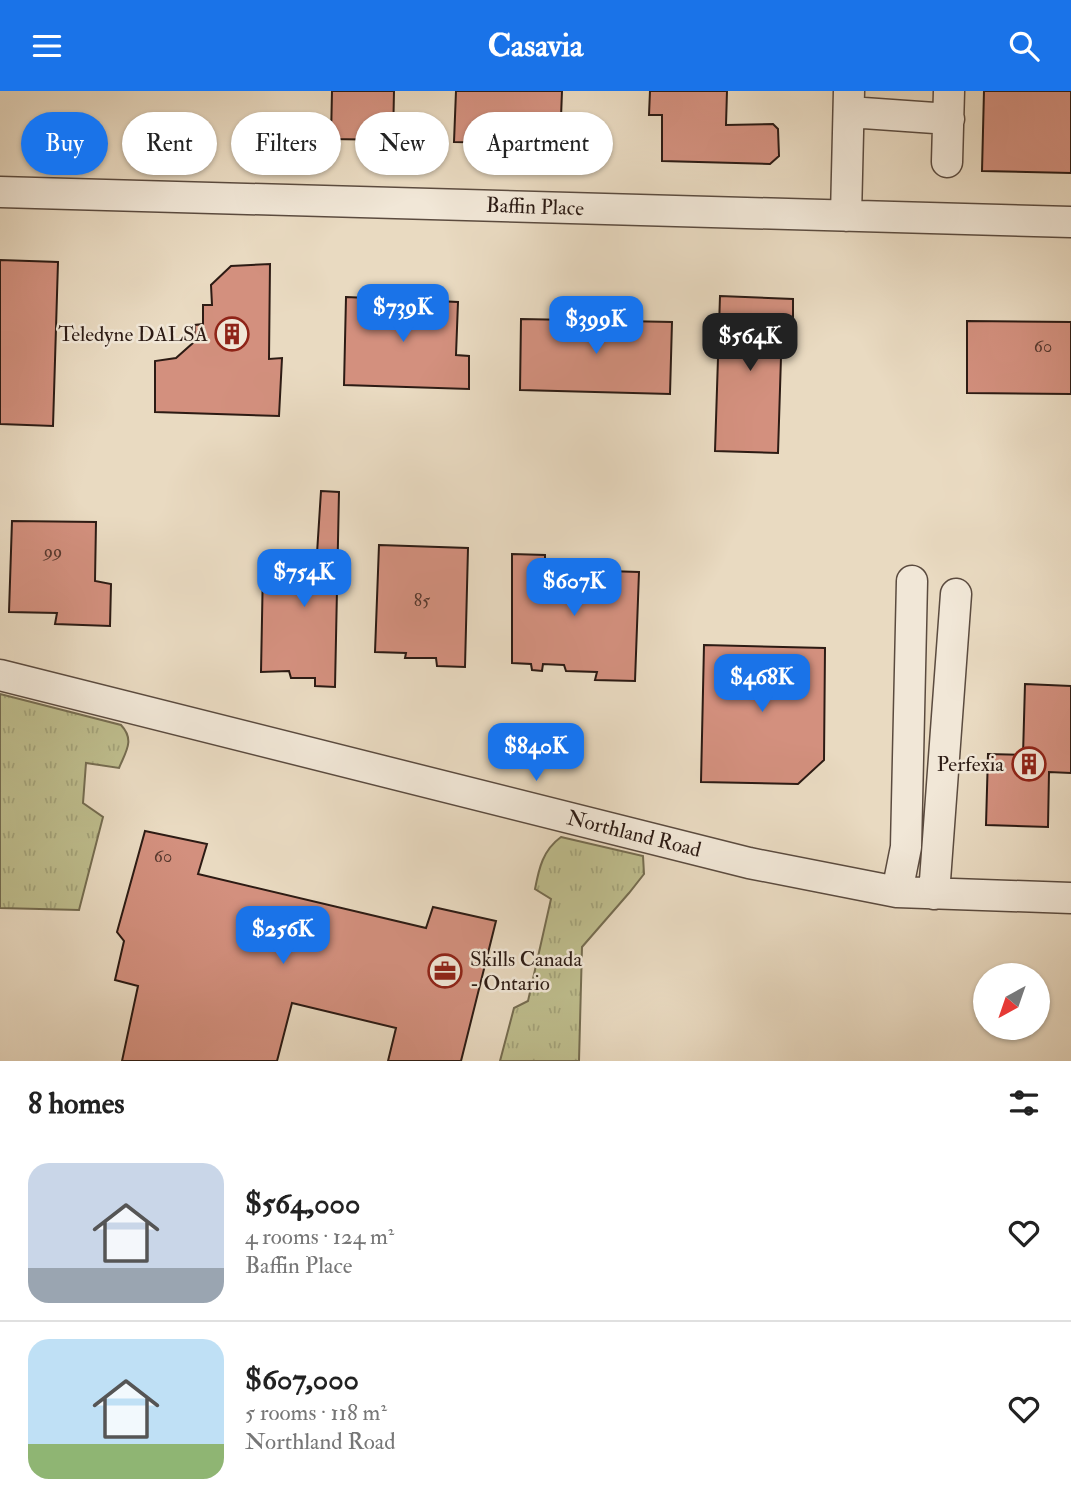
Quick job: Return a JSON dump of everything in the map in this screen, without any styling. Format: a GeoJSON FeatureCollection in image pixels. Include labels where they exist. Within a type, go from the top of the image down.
{"type":"FeatureCollection","features":[{"type":"Feature","properties":{"kind":"street"},"geometry":{"type":"LineString","coordinates":[[846,216],[849,101],[949,105],[947,162]]}},
{"type":"Feature","properties":{"kind":"street","name":"Baffin Place"},"geometry":{"type":"LineString","coordinates":[[0,192],[1071,222]]}},
{"type":"Feature","properties":{"kind":"street"},"geometry":{"type":"LineString","coordinates":[[897,892],[906,847],[912,580]]}},
{"type":"Feature","properties":{"kind":"street"},"geometry":{"type":"LineString","coordinates":[[934,894],[956,594]]}},
{"type":"Feature","properties":{"kind":"street","name":"Northland Road"},"geometry":{"type":"LineString","coordinates":[[0,675],[749,863],[897,892],[1071,898]]}},
{"type":"Feature","properties":{"kind":"green space"},"geometry":{"type":"Polygon","coordinates":[[[0,694],[121,725],[128,736],[128,746],[119,768],[86,763],[83,803],[103,817],[79,910],[0,908],[0,694]]]}},
{"type":"Feature","properties":{"kind":"green space"},"geometry":{"type":"Polygon","coordinates":[[[561,837],[643,856],[644,874],[582,947],[579,1061],[500,1061],[514,1008],[528,1001],[551,899],[535,889],[538,874],[546,854],[561,837]]]}},
{"type":"Feature","properties":{"kind":"building"},"geometry":{"type":"Polygon","coordinates":[[[332,91],[394,91],[394,112],[355,112],[355,139],[341,139],[341,112],[332,112],[332,91]]]}},
{"type":"Feature","properties":{"kind":"building"},"geometry":{"type":"Polygon","coordinates":[[[456,91],[562,91],[561,112],[463,112],[463,142],[454,142],[456,91]]]}},
{"type":"Feature","properties":{"kind":"building"},"geometry":{"type":"Polygon","coordinates":[[[650,91],[727,91],[726,125],[773,124],[778,129],[779,156],[770,164],[662,161],[662,115],[649,115],[650,91]]]}},
{"type":"Feature","properties":{"kind":"building"},"geometry":{"type":"Polygon","coordinates":[[[984,91],[1071,91],[1071,173],[982,171],[984,91]]]}},
{"type":"Feature","properties":{"kind":"building"},"geometry":{"type":"Polygon","coordinates":[[[0,260],[58,262],[53,426],[0,424],[0,260]]]}},
{"type":"Feature","properties":{"kind":"building","name":"Teledyne DALSA"},"geometry":{"type":"Polygon","coordinates":[[[270,264],[269,359],[282,358],[279,416],[155,412],[155,361],[176,358],[194,342],[195,325],[203,324],[203,305],[212,305],[211,285],[231,266],[270,264]]]}},
{"type":"Feature","properties":{"kind":"building"},"geometry":{"type":"Polygon","coordinates":[[[720,296],[793,299],[793,325],[782,325],[778,453],[715,451],[720,296]]]}},
{"type":"Feature","properties":{"kind":"building"},"geometry":{"type":"Polygon","coordinates":[[[346,297],[458,302],[456,355],[469,356],[469,389],[344,385],[346,297]]]}},
{"type":"Feature","properties":{"kind":"building"},"geometry":{"type":"Polygon","coordinates":[[[521,319],[672,322],[670,394],[520,390],[521,319]]]}},
{"type":"Feature","properties":{"kind":"building"},"geometry":{"type":"Polygon","coordinates":[[[967,321],[1071,322],[1071,394],[967,393],[967,321]]]}},
{"type":"Feature","properties":{"kind":"building"},"geometry":{"type":"Polygon","coordinates":[[[321,491],[339,492],[335,687],[315,686],[315,678],[291,678],[289,671],[261,672],[263,566],[316,569],[321,491]]]}},
{"type":"Feature","properties":{"kind":"building"},"geometry":{"type":"Polygon","coordinates":[[[12,521],[96,522],[95,581],[111,584],[110,626],[55,624],[57,613],[9,612],[12,521]]]}},
{"type":"Feature","properties":{"kind":"building"},"geometry":{"type":"Polygon","coordinates":[[[379,545],[468,548],[465,667],[437,666],[436,658],[405,658],[406,653],[375,652],[379,545]]]}},
{"type":"Feature","properties":{"kind":"building"},"geometry":{"type":"Polygon","coordinates":[[[512,554],[545,555],[545,563],[574,565],[574,570],[639,572],[635,681],[595,680],[597,672],[566,671],[564,665],[543,664],[542,671],[532,670],[531,664],[512,663],[512,554]]]}},
{"type":"Feature","properties":{"kind":"building"},"geometry":{"type":"Polygon","coordinates":[[[704,645],[825,648],[824,760],[798,784],[701,782],[704,645]]]}},
{"type":"Feature","properties":{"kind":"building","name":"Perfexia"},"geometry":{"type":"Polygon","coordinates":[[[1025,684],[1071,686],[1071,773],[1049,772],[1048,827],[986,825],[988,754],[1023,755],[1025,684]]]}},
{"type":"Feature","properties":{"kind":"building"},"geometry":{"type":"Polygon","coordinates":[[[145,831],[207,844],[198,874],[426,928],[433,907],[496,921],[461,1061],[388,1061],[396,1028],[292,1003],[277,1061],[122,1061],[138,986],[115,980],[124,941],[117,932],[145,831]]]}},
{"type":"Feature","properties":{"kind":"place","name":"Teledyne DALSA"},"geometry":{"type":"Point","coordinates":[232,334]}},
{"type":"Feature","properties":{"kind":"place","name":"Perfexia"},"geometry":{"type":"Point","coordinates":[1029,764]}},
{"type":"Feature","properties":{"kind":"place","name":"Skills Canada - Ontario"},"geometry":{"type":"Point","coordinates":[445,971]}}]}
